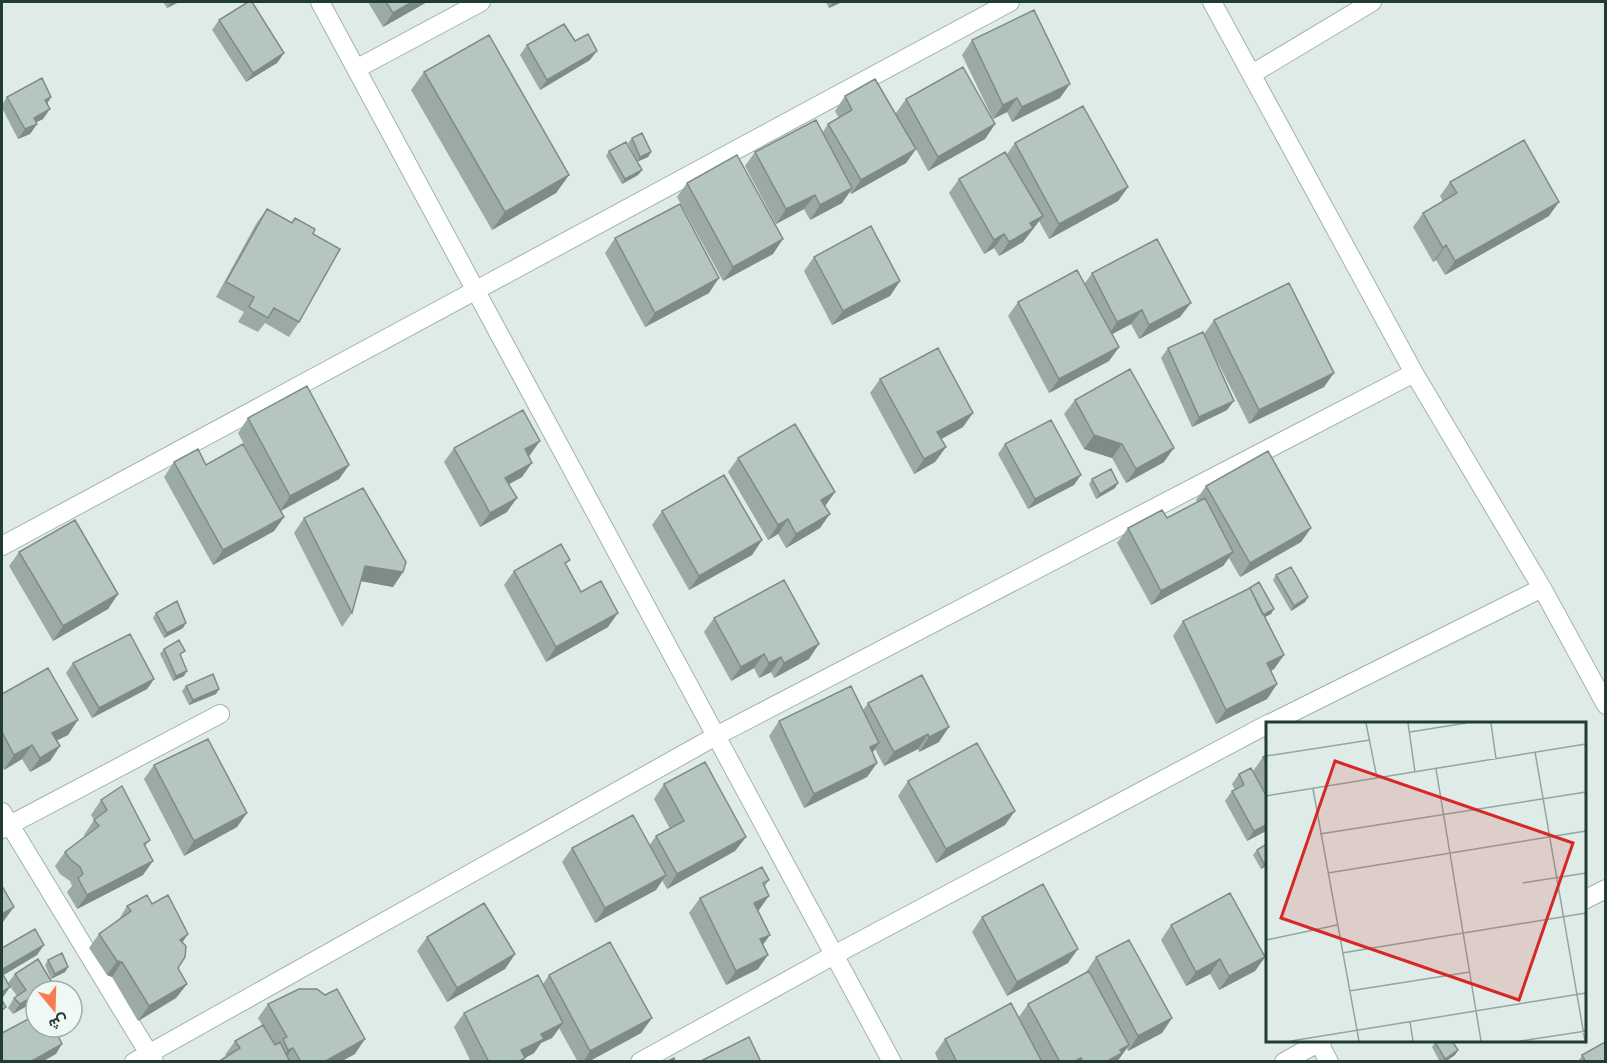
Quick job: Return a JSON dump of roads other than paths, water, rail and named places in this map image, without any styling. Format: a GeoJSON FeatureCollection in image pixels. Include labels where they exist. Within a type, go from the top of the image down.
{"type":"FeatureCollection","features":[{"type":"Feature","properties":{"kind":"street"},"geometry":{"type":"LineString","coordinates":[[320,2],[892,1062]]}},
{"type":"Feature","properties":{"kind":"street"},"geometry":{"type":"LineString","coordinates":[[356,69],[481,2]]}},
{"type":"Feature","properties":{"kind":"street"},"geometry":{"type":"LineString","coordinates":[[2,546],[1010,2]]}},
{"type":"Feature","properties":{"kind":"street"},"geometry":{"type":"LineString","coordinates":[[1212,2],[1414,373],[1542,588],[1605,705]]}},
{"type":"Feature","properties":{"kind":"street"},"geometry":{"type":"LineString","coordinates":[[1252,74],[1372,2]]}},
{"type":"Feature","properties":{"kind":"street"},"geometry":{"type":"LineString","coordinates":[[220,714],[4,822],[146,1059],[716,736],[1414,373]]}},
{"type":"Feature","properties":{"kind":"street"},"geometry":{"type":"LineString","coordinates":[[1272,722],[1542,588]]}},
{"type":"Feature","properties":{"kind":"street"},"geometry":{"type":"LineString","coordinates":[[640,1062],[834,955],[1266,725]]}},
{"type":"Feature","properties":{"kind":"street"},"geometry":{"type":"LineString","coordinates":[[1586,899],[1605,889]]}},
{"type":"Feature","properties":{"kind":"street"},"geometry":{"type":"LineString","coordinates":[[1284,1062],[1321,1042],[1329,1062]]}}]}
